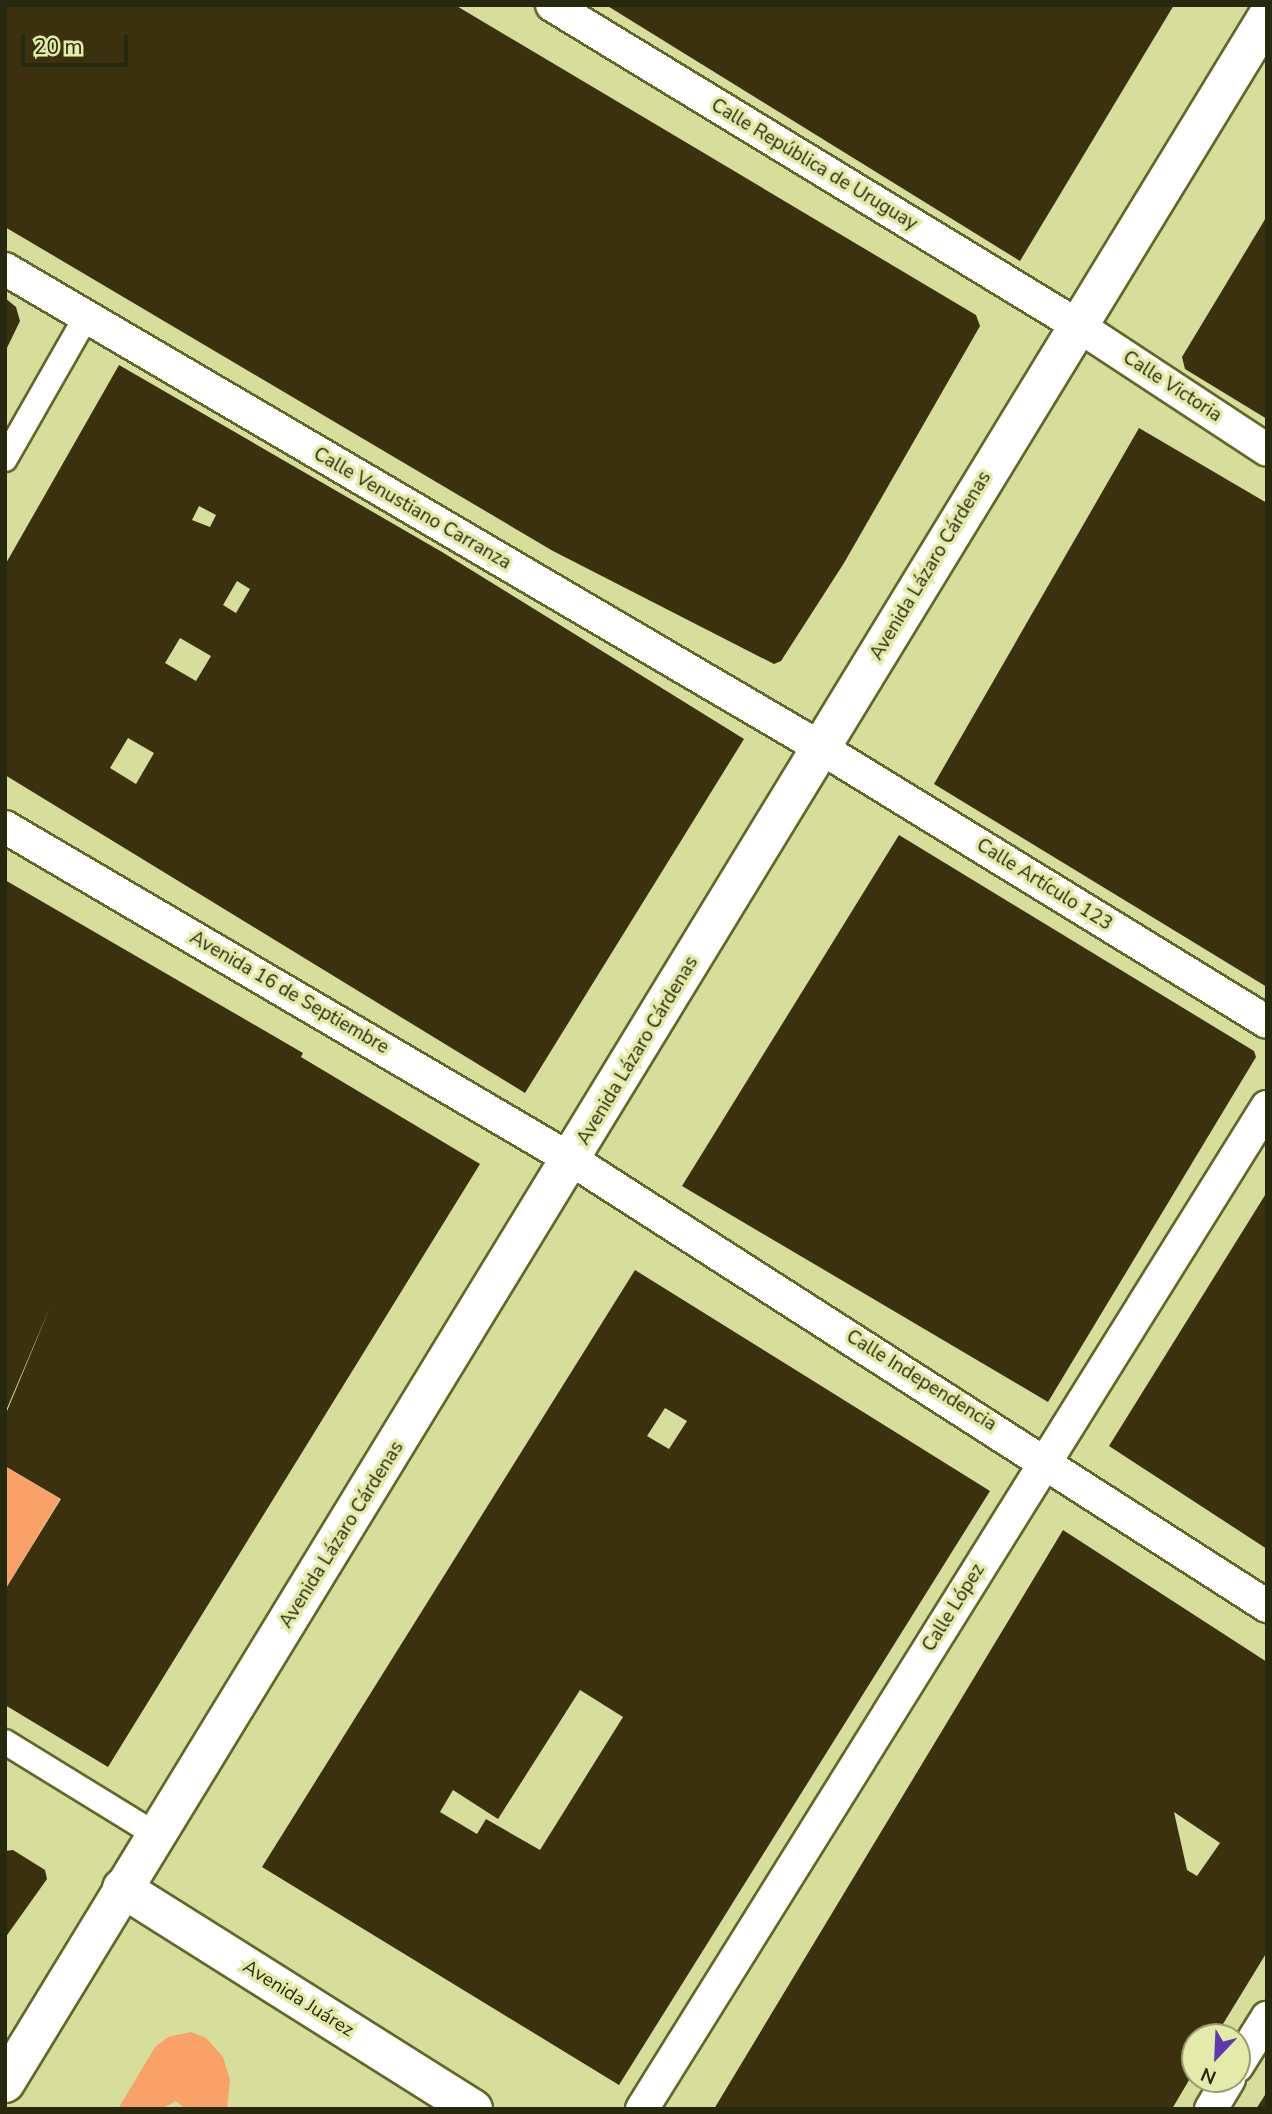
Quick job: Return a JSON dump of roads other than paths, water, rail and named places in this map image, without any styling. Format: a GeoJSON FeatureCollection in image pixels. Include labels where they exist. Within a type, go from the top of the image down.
{"type":"FeatureCollection","features":[{"type":"Feature","properties":{"kind":"main road","name":"Avenida Lázaro Cárdenas"},"geometry":{"type":"LineString","coordinates":[[5,2083],[122,1888],[572,1160],[1077,325],[1267,17]]}},
{"type":"Feature","properties":{"kind":"main road","name":"Avenida Juárez"},"geometry":{"type":"LineString","coordinates":[[122,1888],[473,2109]]}},
{"type":"Feature","properties":{"kind":"street","name":"Calle República de Uruguay"},"geometry":{"type":"LineString","coordinates":[[552,5],[1077,325]]}},
{"type":"Feature","properties":{"kind":"street","name":"Calle Venustiano Carranza"},"geometry":{"type":"LineString","coordinates":[[5,269],[85,319],[821,748]]}},
{"type":"Feature","properties":{"kind":"street"},"geometry":{"type":"LineString","coordinates":[[5,459],[85,319]]}},
{"type":"Feature","properties":{"kind":"street","name":"Calle Victoria"},"geometry":{"type":"LineString","coordinates":[[1077,325],[1267,450]]}},
{"type":"Feature","properties":{"kind":"street","name":"Calle Artículo 123"},"geometry":{"type":"LineString","coordinates":[[821,748],[1267,1021]]}},
{"type":"Feature","properties":{"kind":"street","name":"Avenida 16 de Septiembre"},"geometry":{"type":"LineString","coordinates":[[5,827],[572,1160]]}},
{"type":"Feature","properties":{"kind":"street","name":"Calle López"},"geometry":{"type":"LineString","coordinates":[[642,2109],[1267,1107]]}},
{"type":"Feature","properties":{"kind":"street","name":"Calle Independencia"},"geometry":{"type":"LineString","coordinates":[[572,1160],[1046,1460],[1267,1606]]}},
{"type":"Feature","properties":{"kind":"street"},"geometry":{"type":"LineString","coordinates":[[5,1742],[156,1835]]}},
{"type":"Feature","properties":{"kind":"street"},"geometry":{"type":"LineString","coordinates":[[1251,2044],[1267,2018]]}},
{"type":"Feature","properties":{"kind":"street"},"geometry":{"type":"LineString","coordinates":[[1210,2109],[1220,2093]]}}]}
